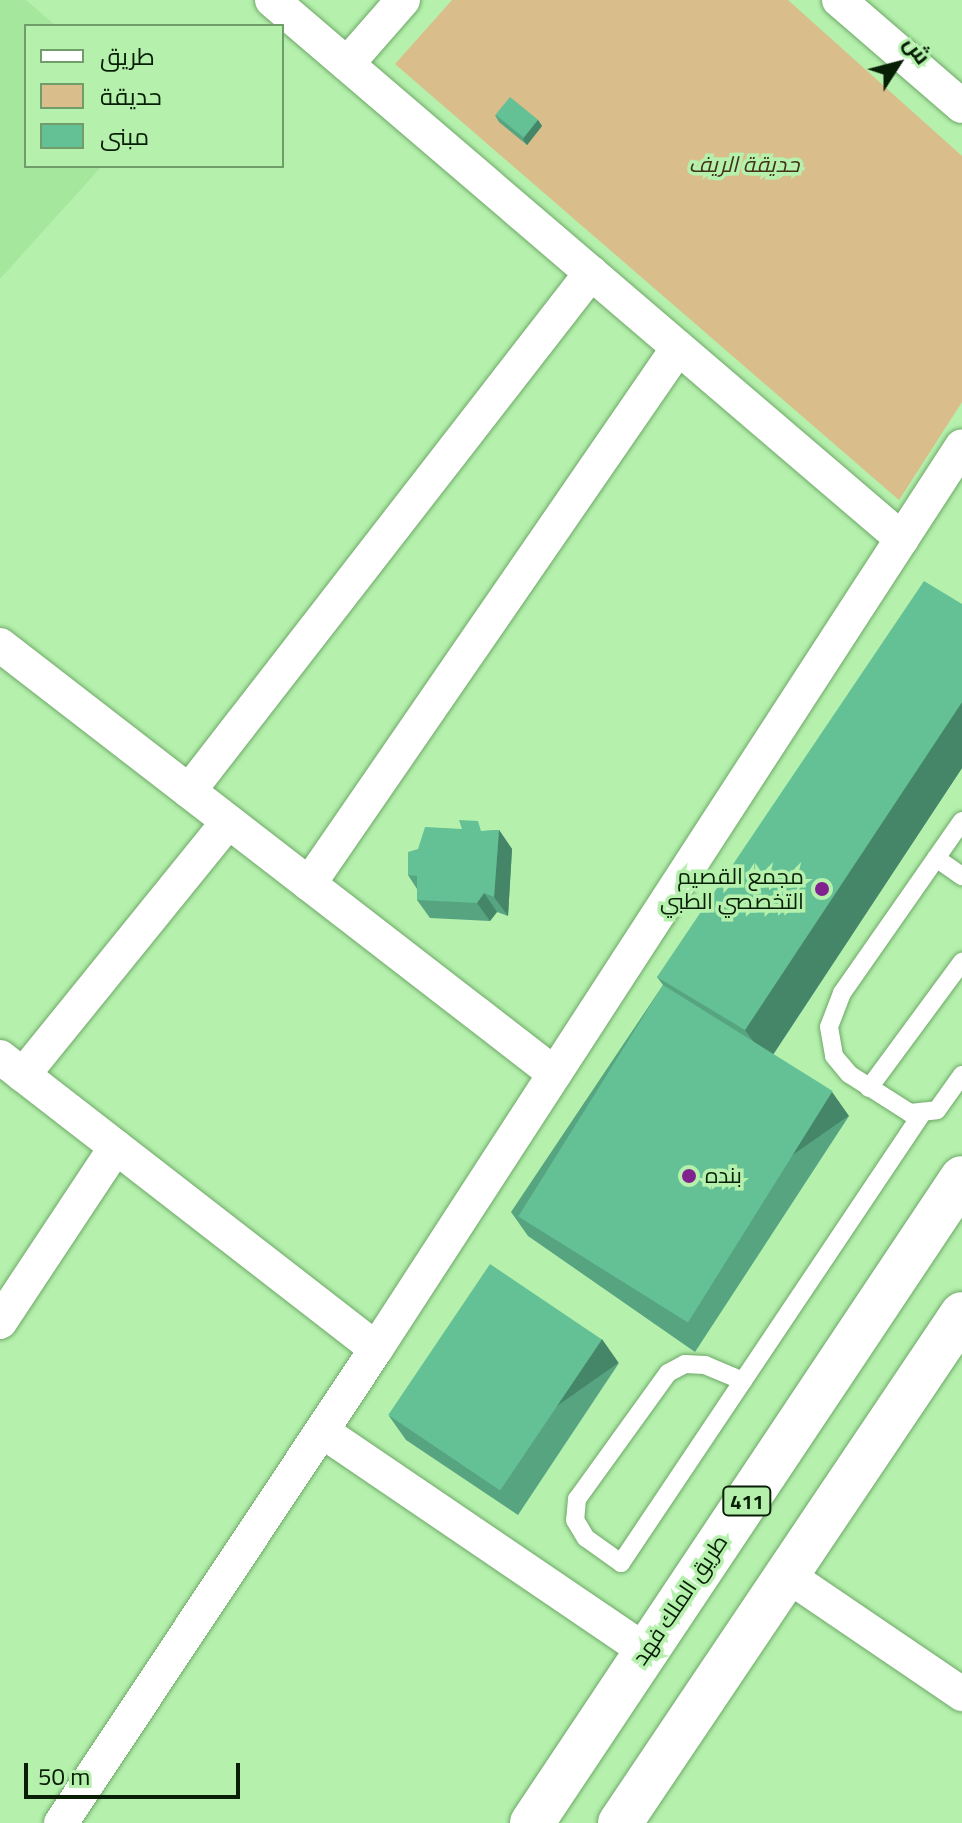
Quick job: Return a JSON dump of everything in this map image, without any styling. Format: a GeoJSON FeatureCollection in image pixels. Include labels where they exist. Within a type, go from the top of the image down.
{"type":"FeatureCollection","features":[{"type":"Feature","properties":{"kind":"main road","name":"طريق الملك فهد"},"geometry":{"type":"LineString","coordinates":[[532,1823],[962,1178]]}},
{"type":"Feature","properties":{"kind":"main road"},"geometry":{"type":"LineString","coordinates":[[620,1823],[962,1314]]}},
{"type":"Feature","properties":{"kind":"street"},"geometry":{"type":"LineString","coordinates":[[272,0],[902,539]]}},
{"type":"Feature","properties":{"kind":"street"},"geometry":{"type":"LineString","coordinates":[[347,64],[403,0]]}},
{"type":"Feature","properties":{"kind":"street"},"geometry":{"type":"LineString","coordinates":[[839,0],[962,106]]}},
{"type":"Feature","properties":{"kind":"street"},"geometry":{"type":"LineString","coordinates":[[189,791],[591,273]]}},
{"type":"Feature","properties":{"kind":"street"},"geometry":{"type":"LineString","coordinates":[[309,884],[678,348]]}},
{"type":"Feature","properties":{"kind":"street"},"geometry":{"type":"LineString","coordinates":[[61,1823],[376,1349],[962,446]]}},
{"type":"Feature","properties":{"kind":"street"},"geometry":{"type":"LineString","coordinates":[[0,645],[555,1074]]}},
{"type":"Feature","properties":{"kind":"street"},"geometry":{"type":"LineString","coordinates":[[228,822],[11,1066],[376,1349]]}},
{"type":"Feature","properties":{"kind":"street"},"geometry":{"type":"LineString","coordinates":[[0,1322],[116,1147]]}},
{"type":"Feature","properties":{"kind":"street"},"geometry":{"type":"LineString","coordinates":[[322,1431],[646,1651]]}},
{"type":"Feature","properties":{"kind":"street"},"geometry":{"type":"LineString","coordinates":[[787,1575],[962,1694]]}},
{"type":"Feature","properties":{"kind":"lane"},"geometry":{"type":"LineString","coordinates":[[962,821],[832,1013],[834,1056],[869,1088],[910,1113],[937,1110],[962,1075]]}},
{"type":"Feature","properties":{"kind":"lane"},"geometry":{"type":"LineString","coordinates":[[936,858],[962,876]]}},
{"type":"Feature","properties":{"kind":"lane"},"geometry":{"type":"LineString","coordinates":[[869,1088],[962,962]]}},
{"type":"Feature","properties":{"kind":"lane"},"geometry":{"type":"LineString","coordinates":[[743,1381],[705,1365],[685,1364],[668,1373],[577,1499],[575,1520],[586,1538],[621,1563],[743,1381],[923,1112]]}},
{"type":"Feature","properties":{"kind":"shaded area"},"geometry":{"type":"Polygon","coordinates":[[[0,0],[26,0],[54,24],[24,24],[24,168],[100,168],[0,279],[0,0]]]}},
{"type":"Feature","properties":{"kind":"green space","name":"حديقة الريف"},"geometry":{"type":"Polygon","coordinates":[[[452,0],[788,0],[962,156],[962,402],[899,500],[395,64],[452,0]]]}},
{"type":"Feature","properties":{"kind":"building"},"geometry":{"type":"Polygon","coordinates":[[[510,97],[538,120],[524,138],[496,115],[510,97]]]}},
{"type":"Feature","properties":{"kind":"building","name":"مجمع القصيم التخصصي الطبي"},"geometry":{"type":"Polygon","coordinates":[[[924,581],[962,604],[962,702],[745,1030],[657,977],[924,581]]]}},
{"type":"Feature","properties":{"kind":"building"},"geometry":{"type":"Polygon","coordinates":[[[459,820],[478,821],[481,831],[499,830],[494,897],[484,893],[477,903],[417,900],[417,876],[408,875],[408,852],[418,849],[425,827],[462,829],[459,820]]]}},
{"type":"Feature","properties":{"kind":"building","name":"بنده"},"geometry":{"type":"Polygon","coordinates":[[[663,985],[833,1091],[688,1323],[518,1217],[663,985]]]}},
{"type":"Feature","properties":{"kind":"building"},"geometry":{"type":"Polygon","coordinates":[[[490,1264],[602,1339],[500,1490],[388,1415],[490,1264]]]}},
{"type":"Feature","properties":{"kind":"place","name":"مجمع القصيم التخصصي الطبي"},"geometry":{"type":"Point","coordinates":[822,889]}},
{"type":"Feature","properties":{"kind":"place","name":"بنده"},"geometry":{"type":"Point","coordinates":[689,1176]}}]}
